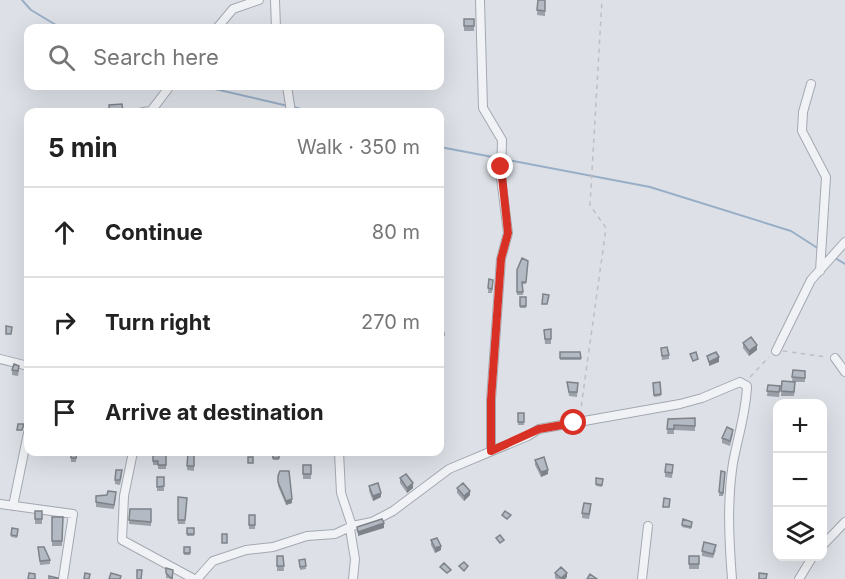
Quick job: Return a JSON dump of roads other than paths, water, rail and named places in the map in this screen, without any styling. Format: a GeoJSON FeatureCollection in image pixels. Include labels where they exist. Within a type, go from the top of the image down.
{"type":"FeatureCollection","features":[{"type":"Feature","properties":{"kind":"street"},"geometry":{"type":"LineString","coordinates":[[220,24],[233,9],[259,0]]}},
{"type":"Feature","properties":{"kind":"street"},"geometry":{"type":"LineString","coordinates":[[275,0],[276,24]]}},
{"type":"Feature","properties":{"kind":"street"},"geometry":{"type":"LineString","coordinates":[[480,0],[483,108],[502,140],[501,178],[508,233],[501,259],[491,400],[491,451]]}},
{"type":"Feature","properties":{"kind":"street"},"geometry":{"type":"LineString","coordinates":[[811,84],[803,112],[802,131],[826,177],[821,216],[820,272]]}},
{"type":"Feature","properties":{"kind":"street"},"geometry":{"type":"LineString","coordinates":[[153,108],[167,90]]}},
{"type":"Feature","properties":{"kind":"street"},"geometry":{"type":"LineString","coordinates":[[288,90],[290,108]]}},
{"type":"Feature","properties":{"kind":"street"},"geometry":{"type":"LineString","coordinates":[[776,351],[811,280],[845,242]]}},
{"type":"Feature","properties":{"kind":"street"},"geometry":{"type":"LineString","coordinates":[[835,358],[845,372]]}},
{"type":"Feature","properties":{"kind":"street"},"geometry":{"type":"LineString","coordinates":[[0,359],[24,365]]}},
{"type":"Feature","properties":{"kind":"street"},"geometry":{"type":"LineString","coordinates":[[132,456],[124,496],[122,540],[196,579],[213,561],[246,550],[266,548],[307,536],[335,534],[372,522],[393,511],[449,470],[539,429],[635,409],[680,404],[702,398],[737,382],[744,383],[747,386],[746,412],[733,464],[729,509],[732,579]]}},
{"type":"Feature","properties":{"kind":"street"},"geometry":{"type":"LineString","coordinates":[[13,506],[24,453]]}},
{"type":"Feature","properties":{"kind":"street"},"geometry":{"type":"LineString","coordinates":[[339,456],[341,493],[351,527],[355,559],[353,579]]}},
{"type":"Feature","properties":{"kind":"street"},"geometry":{"type":"LineString","coordinates":[[0,504],[73,514],[63,579]]}},
{"type":"Feature","properties":{"kind":"street"},"geometry":{"type":"LineString","coordinates":[[827,541],[845,522]]}},
{"type":"Feature","properties":{"kind":"street"},"geometry":{"type":"LineString","coordinates":[[642,579],[648,526]]}},
{"type":"Feature","properties":{"kind":"street"},"geometry":{"type":"LineString","coordinates":[[799,579],[810,561]]}},
{"type":"Feature","properties":{"kind":"waterway"},"geometry":{"type":"LineString","coordinates":[[22,0],[31,10],[54,24]]}},
{"type":"Feature","properties":{"kind":"waterway"},"geometry":{"type":"LineString","coordinates":[[219,90],[288,106]]}},
{"type":"Feature","properties":{"kind":"waterway"},"geometry":{"type":"LineString","coordinates":[[444,148],[498,158]]}},
{"type":"Feature","properties":{"kind":"waterway"},"geometry":{"type":"LineString","coordinates":[[503,159],[650,187],[791,231],[819,249]]}},
{"type":"Feature","properties":{"kind":"waterway"},"geometry":{"type":"LineString","coordinates":[[835,258],[845,264]]}}]}
